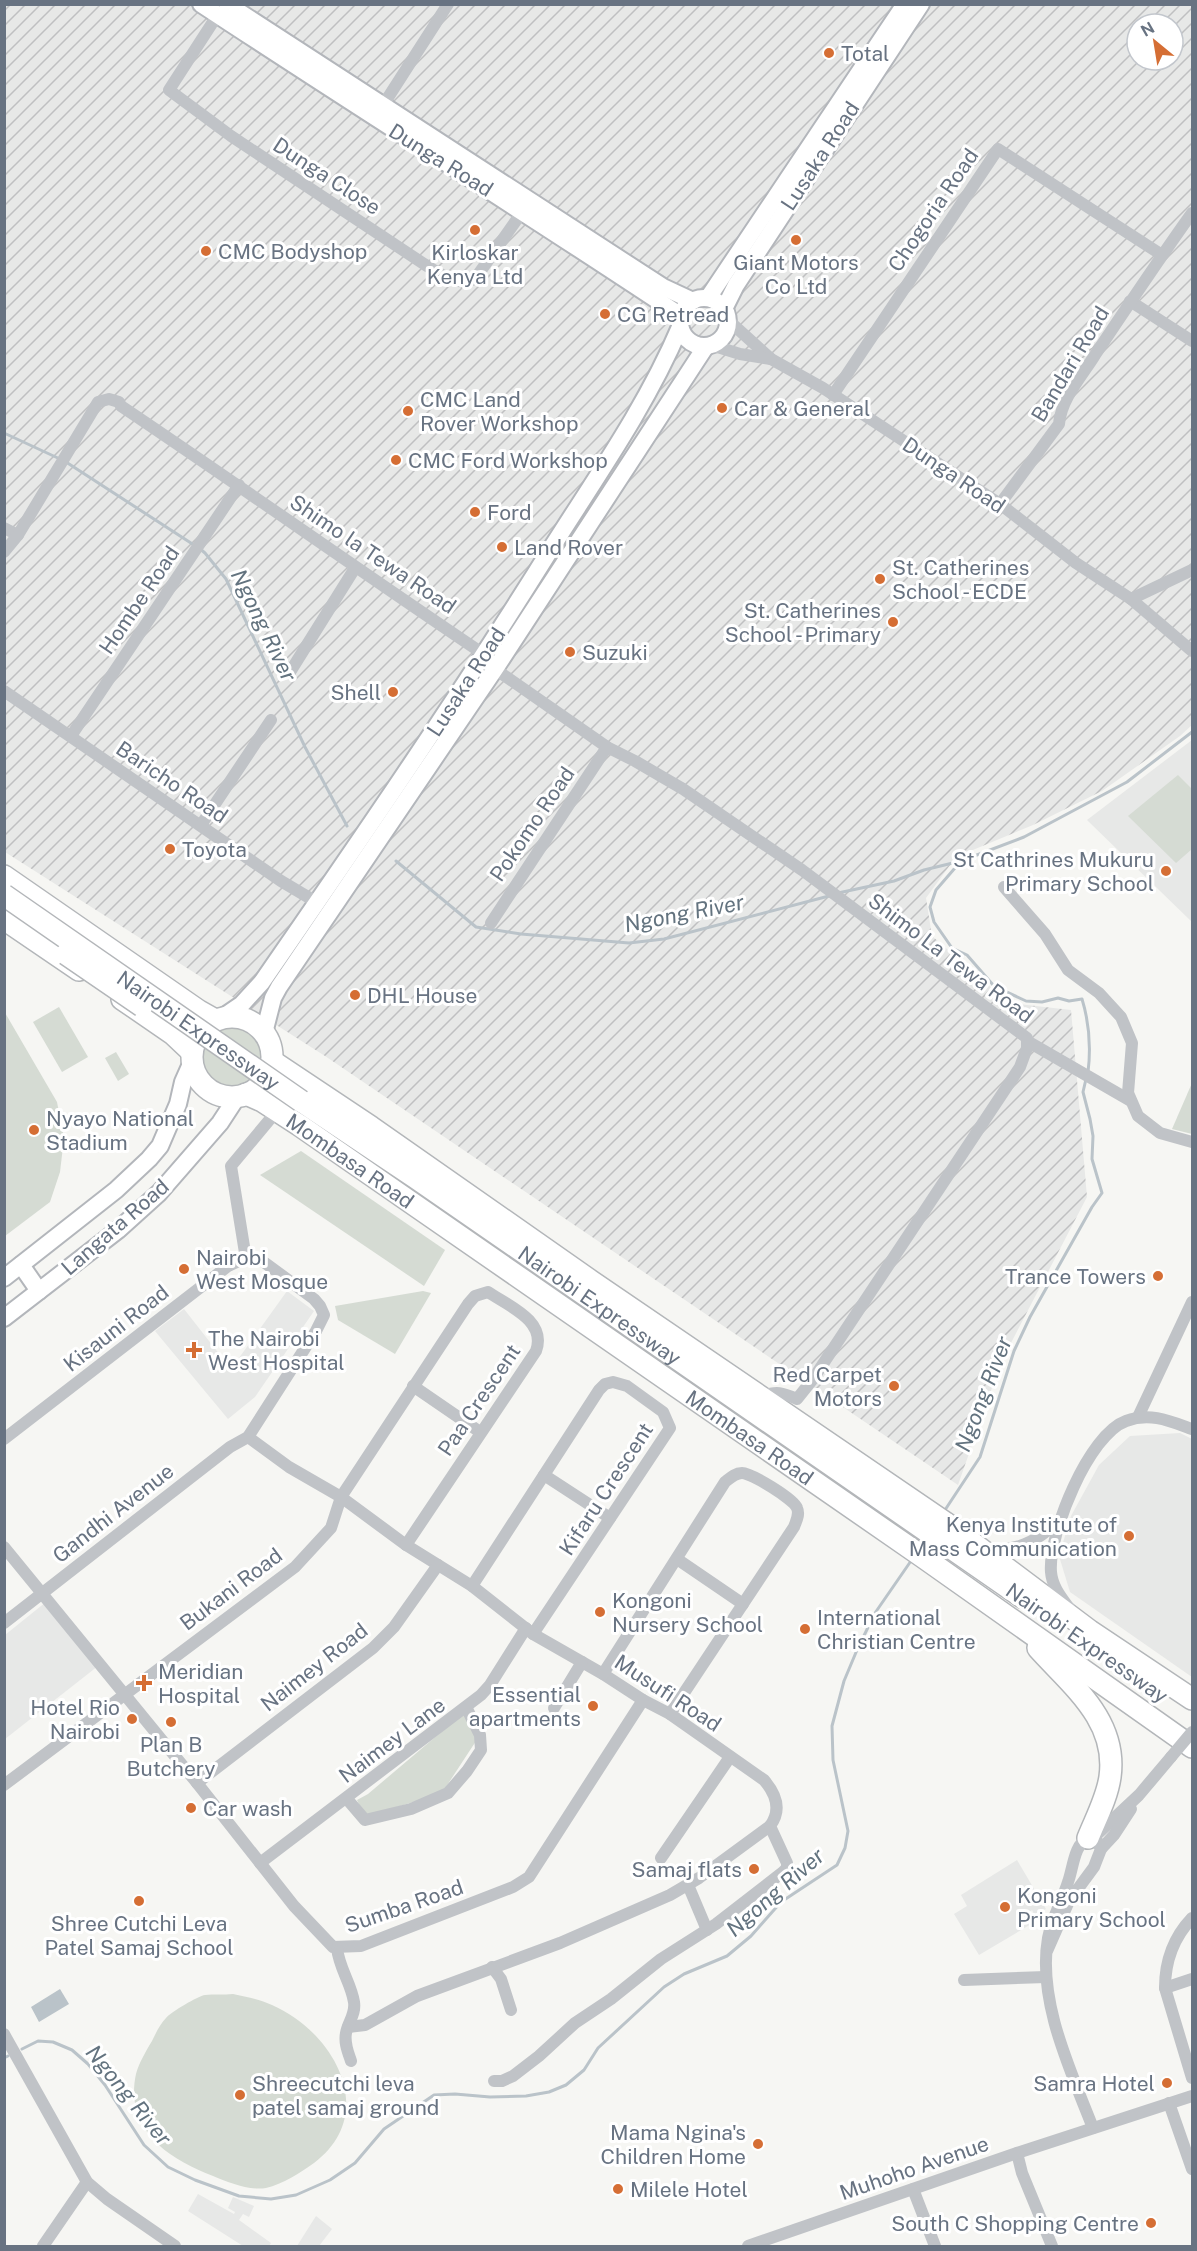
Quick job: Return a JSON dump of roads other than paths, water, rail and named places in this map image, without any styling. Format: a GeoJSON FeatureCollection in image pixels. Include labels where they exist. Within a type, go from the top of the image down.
{"type":"FeatureCollection","features":[{"type":"Feature","properties":{"kind":"highway"},"geometry":{"type":"LineString","coordinates":[[4,876],[199,1011],[219,1018],[235,1016],[256,1024],[271,1047],[272,1061],[269,1073],[263,1082],[242,1095],[225,1096],[213,1093],[195,1075],[191,1057],[167,1029],[4,919]]}},
{"type":"Feature","properties":{"kind":"highway","name":"Nairobi Expressway"},"geometry":{"type":"LineString","coordinates":[[4,895],[1192,1716]]}},
{"type":"Feature","properties":{"kind":"highway","name":"Nairobi Expressway"},"geometry":{"type":"LineString","coordinates":[[4,912],[528,1270],[1192,1731]]}},
{"type":"Feature","properties":{"kind":"highway"},"geometry":{"type":"LineString","coordinates":[[191,1057],[200,1031],[219,1018]]}},
{"type":"Feature","properties":{"kind":"highway","name":"Mombasa Road"},"geometry":{"type":"LineString","coordinates":[[272,1061],[943,1521],[1090,1631],[1192,1699]]}},
{"type":"Feature","properties":{"kind":"highway","name":"Mombasa Road"},"geometry":{"type":"LineString","coordinates":[[242,1095],[262,1101],[299,1125],[1029,1631],[1192,1747]]}},
{"type":"Feature","properties":{"kind":"highway"},"geometry":{"type":"LineString","coordinates":[[1029,1631],[1039,1648],[1083,1694],[1107,1740],[1110,1776],[1092,1846]]}},
{"type":"Feature","properties":{"kind":"main road","name":"Dunga Road"},"geometry":{"type":"LineString","coordinates":[[201,4],[223,8],[378,112],[526,206],[663,287],[700,299]]}},
{"type":"Feature","properties":{"kind":"main road","name":"Lusaka Road"},"geometry":{"type":"LineString","coordinates":[[700,299],[905,4]]}},
{"type":"Feature","properties":{"kind":"main road","name":"Lusaka Road"},"geometry":{"type":"LineString","coordinates":[[726,315],[736,285],[921,4]]}},
{"type":"Feature","properties":{"kind":"main road","name":"Dunga Road"},"geometry":{"type":"LineString","coordinates":[[526,206],[680,322]]}},
{"type":"Feature","properties":{"kind":"main road"},"geometry":{"type":"LineString","coordinates":[[700,299],[715,301],[726,315],[723,335],[708,345],[688,341],[680,322],[686,305],[700,299]]}},
{"type":"Feature","properties":{"kind":"main road","name":"Lusaka Road"},"geometry":{"type":"LineString","coordinates":[[219,1018],[242,1004],[262,982],[485,655],[654,382],[680,322]]}},
{"type":"Feature","properties":{"kind":"main road","name":"Lusaka Road"},"geometry":{"type":"LineString","coordinates":[[264,1033],[273,998],[279,987],[495,669],[708,345]]}},
{"type":"Feature","properties":{"kind":"main road","name":"Langata Road"},"geometry":{"type":"LineString","coordinates":[[4,1278],[116,1190],[160,1146],[178,1104],[191,1057]]}},
{"type":"Feature","properties":{"kind":"main road","name":"Langata Road"},"geometry":{"type":"LineString","coordinates":[[4,1318],[118,1230],[159,1193],[242,1095]]}},
{"type":"Feature","properties":{"kind":"main road"},"geometry":{"type":"LineString","coordinates":[[21,1265],[39,1292]]}},
{"type":"Feature","properties":{"kind":"street"},"geometry":{"type":"LineString","coordinates":[[378,112],[448,4]]}},
{"type":"Feature","properties":{"kind":"street","name":"Dunga Close"},"geometry":{"type":"LineString","coordinates":[[223,8],[169,90],[240,142],[424,264],[458,282],[475,279],[526,206]]}},
{"type":"Feature","properties":{"kind":"street","name":"Chogoria Road"},"geometry":{"type":"LineString","coordinates":[[833,395],[998,149],[1162,255]]}},
{"type":"Feature","properties":{"kind":"street","name":"Bandari Road"},"geometry":{"type":"LineString","coordinates":[[1000,504],[1059,424],[1060,411],[1130,301],[1192,213]]}},
{"type":"Feature","properties":{"kind":"street"},"geometry":{"type":"LineString","coordinates":[[1130,301],[1192,341]]}},
{"type":"Feature","properties":{"kind":"street","name":"Dunga Road"},"geometry":{"type":"LineString","coordinates":[[726,315],[771,359],[833,395],[1000,504],[1076,563],[1131,599],[1192,651]]}},
{"type":"Feature","properties":{"kind":"street","name":"Dunga Road"},"geometry":{"type":"LineString","coordinates":[[708,345],[740,354],[771,359]]}},
{"type":"Feature","properties":{"kind":"street","name":"Shimo la Tewa Road"},"geometry":{"type":"LineString","coordinates":[[18,535],[98,402],[109,399],[119,402],[121,406],[239,485],[355,568],[485,655]]}},
{"type":"Feature","properties":{"kind":"street","name":"Hombe Road"},"geometry":{"type":"LineString","coordinates":[[71,736],[239,485]]}},
{"type":"Feature","properties":{"kind":"street"},"geometry":{"type":"LineString","coordinates":[[4,528],[18,535],[4,552]]}},
{"type":"Feature","properties":{"kind":"street"},"geometry":{"type":"LineString","coordinates":[[290,672],[355,568]]}},
{"type":"Feature","properties":{"kind":"street"},"geometry":{"type":"LineString","coordinates":[[1131,599],[1192,570]]}},
{"type":"Feature","properties":{"kind":"street","name":"Shimo La Tewa Road"},"geometry":{"type":"LineString","coordinates":[[495,669],[607,747],[683,789],[802,870],[1025,1035],[1027,1041],[1025,1058],[1020,1067],[813,1379],[797,1399],[782,1392],[774,1392],[762,1397]]}},
{"type":"Feature","properties":{"kind":"street","name":"Baricho Road"},"geometry":{"type":"LineString","coordinates":[[4,691],[281,881],[318,903]]}},
{"type":"Feature","properties":{"kind":"street"},"geometry":{"type":"LineString","coordinates":[[201,825],[271,720]]}},
{"type":"Feature","properties":{"kind":"street","name":"Pokomo Road"},"geometry":{"type":"LineString","coordinates":[[491,923],[607,747]]}},
{"type":"Feature","properties":{"kind":"street"},"geometry":{"type":"LineString","coordinates":[[1004,887],[1045,934],[1068,970],[1099,993],[1121,1017],[1132,1043],[1128,1093],[1138,1116],[1160,1133],[1192,1143]]}},
{"type":"Feature","properties":{"kind":"street"},"geometry":{"type":"LineString","coordinates":[[1027,1041],[1131,1101]]}},
{"type":"Feature","properties":{"kind":"street"},"geometry":{"type":"LineString","coordinates":[[248,1437],[324,1315],[314,1299],[261,1260],[246,1258],[231,1166],[276,1112]]}},
{"type":"Feature","properties":{"kind":"street","name":"Kisauni Road"},"geometry":{"type":"LineString","coordinates":[[4,1439],[228,1266],[246,1258]]}},
{"type":"Feature","properties":{"kind":"street","name":"Paa Crescent"},"geometry":{"type":"LineString","coordinates":[[340,1497],[475,1296],[488,1292],[521,1313],[535,1326],[539,1341],[536,1351],[406,1545]]}},
{"type":"Feature","properties":{"kind":"street"},"geometry":{"type":"LineString","coordinates":[[1138,1417],[1192,1302]]}},
{"type":"Feature","properties":{"kind":"street","name":"Kifaru Crescent"},"geometry":{"type":"LineString","coordinates":[[472,1586],[604,1384],[613,1382],[627,1386],[663,1412],[670,1428],[530,1631]]}},
{"type":"Feature","properties":{"kind":"street"},"geometry":{"type":"LineString","coordinates":[[413,1386],[480,1432]]}},
{"type":"Feature","properties":{"kind":"street"},"geometry":{"type":"LineString","coordinates":[[1090,1631],[1068,1607],[1053,1582],[1051,1563],[1061,1520],[1076,1480],[1102,1439],[1124,1422],[1138,1417],[1163,1419],[1192,1429]]}},
{"type":"Feature","properties":{"kind":"street","name":"Musufi Road"},"geometry":{"type":"LineString","coordinates":[[248,1437],[289,1467],[340,1497],[406,1545],[472,1586],[530,1631],[670,1714],[764,1780],[774,1791],[776,1800],[776,1815],[770,1826]]}},
{"type":"Feature","properties":{"kind":"street","name":"Gandhi Avenue"},"geometry":{"type":"LineString","coordinates":[[4,1623],[230,1447],[248,1437]]}},
{"type":"Feature","properties":{"kind":"street"},"geometry":{"type":"LineString","coordinates":[[603,1674],[725,1482],[734,1475],[743,1473],[754,1477],[793,1501],[798,1516],[794,1527],[670,1714]]}},
{"type":"Feature","properties":{"kind":"street"},"geometry":{"type":"LineString","coordinates":[[544,1475],[610,1518]]}},
{"type":"Feature","properties":{"kind":"street","name":"Bukani Road"},"geometry":{"type":"LineString","coordinates":[[4,1785],[295,1566],[331,1528],[340,1497]]}},
{"type":"Feature","properties":{"kind":"street"},"geometry":{"type":"LineString","coordinates":[[978,1547],[1012,1550],[1038,1538],[1061,1520]]}},
{"type":"Feature","properties":{"kind":"street","name":"Sumba Road"},"geometry":{"type":"LineString","coordinates":[[4,1547],[260,1863],[321,1936],[337,1948],[361,1946],[513,1887],[529,1877],[643,1700]]}},
{"type":"Feature","properties":{"kind":"street"},"geometry":{"type":"LineString","coordinates":[[677,1558],[743,1604]]}},
{"type":"Feature","properties":{"kind":"street","name":"Naimey Road"},"geometry":{"type":"LineString","coordinates":[[197,1783],[373,1648],[394,1627],[438,1565]]}},
{"type":"Feature","properties":{"kind":"street","name":"Naimey Lane"},"geometry":{"type":"LineString","coordinates":[[260,1863],[466,1707],[490,1685],[530,1631]]}},
{"type":"Feature","properties":{"kind":"street"},"geometry":{"type":"LineString","coordinates":[[554,1708],[582,1662]]}},
{"type":"Feature","properties":{"kind":"street"},"geometry":{"type":"LineString","coordinates":[[347,1799],[365,1820],[411,1809],[448,1794],[481,1749],[480,1735],[466,1707]]}},
{"type":"Feature","properties":{"kind":"street"},"geometry":{"type":"LineString","coordinates":[[1093,2128],[1057,2030],[1048,1996],[1046,1977],[1050,1929],[1092,1846],[1114,1835],[1139,1795],[1192,1731]]}},
{"type":"Feature","properties":{"kind":"street"},"geometry":{"type":"LineString","coordinates":[[661,1858],[730,1757]]}},
{"type":"Feature","properties":{"kind":"street"},"geometry":{"type":"LineString","coordinates":[[348,2027],[365,2025],[417,1996],[560,1943],[658,1901],[687,1885],[770,1826],[787,1868],[707,1930],[661,1959],[575,2024],[539,2056],[508,2079],[494,2081]]}},
{"type":"Feature","properties":{"kind":"street"},"geometry":{"type":"LineString","coordinates":[[1047,1951],[1069,1901],[1094,1867],[1092,1846]]}},
{"type":"Feature","properties":{"kind":"street"},"geometry":{"type":"LineString","coordinates":[[687,1885],[707,1930]]}},
{"type":"Feature","properties":{"kind":"street"},"geometry":{"type":"LineString","coordinates":[[1192,1918],[1177,1938],[1165,1975],[1165,1988],[1192,2078]]}},
{"type":"Feature","properties":{"kind":"street"},"geometry":{"type":"LineString","coordinates":[[337,1948],[339,1962],[354,1999],[355,2009],[348,2027],[346,2042],[351,2061]]}},
{"type":"Feature","properties":{"kind":"street"},"geometry":{"type":"LineString","coordinates":[[492,1967],[501,1979],[511,2010]]}},
{"type":"Feature","properties":{"kind":"street"},"geometry":{"type":"LineString","coordinates":[[964,1980],[1046,1977]]}},
{"type":"Feature","properties":{"kind":"street"},"geometry":{"type":"LineString","coordinates":[[1165,1988],[1192,1979]]}},
{"type":"Feature","properties":{"kind":"street"},"geometry":{"type":"LineString","coordinates":[[4,2034],[87,2182],[173,2246]]}},
{"type":"Feature","properties":{"kind":"street","name":"Muhoho Avenue"},"geometry":{"type":"LineString","coordinates":[[748,2247],[773,2243],[913,2189],[1192,2096]]}},
{"type":"Feature","properties":{"kind":"street"},"geometry":{"type":"LineString","coordinates":[[1169,2103],[1192,2169]]}},
{"type":"Feature","properties":{"kind":"street"},"geometry":{"type":"LineString","coordinates":[[1017,2153],[1022,2173],[1052,2247]]}},
{"type":"Feature","properties":{"kind":"street"},"geometry":{"type":"LineString","coordinates":[[43,2247],[87,2182]]}},
{"type":"Feature","properties":{"kind":"street"},"geometry":{"type":"LineString","coordinates":[[913,2189],[935,2247]]}},
{"type":"Feature","properties":{"kind":"waterway","name":"Ngong River"},"geometry":{"type":"LineString","coordinates":[[4,433],[60,459]]}},
{"type":"Feature","properties":{"kind":"waterway","name":"Ngong River"},"geometry":{"type":"LineString","coordinates":[[66,462],[194,545]]}},
{"type":"Feature","properties":{"kind":"waterway","name":"Ngong River"},"geometry":{"type":"LineString","coordinates":[[199,548],[226,579],[305,747],[347,826]]}},
{"type":"Feature","properties":{"kind":"waterway","name":"Ngong River"},"geometry":{"type":"LineString","coordinates":[[838,893],[894,881],[924,870],[961,861],[1024,837],[1127,782],[1192,732]]}},
{"type":"Feature","properties":{"kind":"waterway","name":"Ngong River"},"geometry":{"type":"LineString","coordinates":[[396,861],[476,927],[521,934],[629,943],[664,939],[829,896]]}},
{"type":"Feature","properties":{"kind":"waterway","name":"Ngong River"},"geometry":{"type":"LineString","coordinates":[[961,861],[936,890],[930,907],[934,922],[952,948],[967,955],[994,986],[1026,1001],[1042,1002],[1058,998],[1069,1001],[1082,999],[1089,1035],[1088,1072]]}},
{"type":"Feature","properties":{"kind":"waterway","name":"Ngong River"},"geometry":{"type":"LineString","coordinates":[[943,1513],[980,1457],[1014,1351],[1030,1317],[1102,1193],[1092,1159],[1093,1136],[1083,1092],[1086,1079]]}},
{"type":"Feature","properties":{"kind":"waterway","name":"Ngong River"},"geometry":{"type":"LineString","coordinates":[[22,2049],[38,2041],[53,2042],[72,2050],[88,2064],[105,2085],[144,2145],[168,2167],[195,2180],[239,2196],[271,2199],[296,2195],[330,2180],[355,2163],[384,2129],[434,2095],[526,2096],[549,2092],[566,2085],[584,2070],[598,2048],[664,1987],[684,1974],[727,1956],[751,1936],[781,1902],[837,1865],[845,1848],[848,1831],[833,1760],[832,1726],[844,1681],[857,1650],[875,1613],[913,1558]]}},
{"type":"Feature","properties":{"kind":"waterway","name":"Ngong River"},"geometry":{"type":"LineString","coordinates":[[4,2058],[8,2056]]}},
{"type":"Feature","properties":{"kind":"place","name":"Total"},"geometry":{"type":"Point","coordinates":[829,53]}},
{"type":"Feature","properties":{"kind":"place","name":"Kirloskar Kenya Ltd"},"geometry":{"type":"Point","coordinates":[475,230]}},
{"type":"Feature","properties":{"kind":"place","name":"Giant Motors Co Ltd"},"geometry":{"type":"Point","coordinates":[796,240]}},
{"type":"Feature","properties":{"kind":"place","name":"CMC Bodyshop"},"geometry":{"type":"Point","coordinates":[206,251]}},
{"type":"Feature","properties":{"kind":"place","name":"CG Retread"},"geometry":{"type":"Point","coordinates":[605,314]}},
{"type":"Feature","properties":{"kind":"place","name":"Car & General"},"geometry":{"type":"Point","coordinates":[722,408]}},
{"type":"Feature","properties":{"kind":"place","name":"CMC Land Rover Workshop"},"geometry":{"type":"Point","coordinates":[408,411]}},
{"type":"Feature","properties":{"kind":"place","name":"CMC Ford Workshop"},"geometry":{"type":"Point","coordinates":[396,460]}},
{"type":"Feature","properties":{"kind":"place","name":"Ford"},"geometry":{"type":"Point","coordinates":[475,512]}},
{"type":"Feature","properties":{"kind":"place","name":"Land Rover"},"geometry":{"type":"Point","coordinates":[502,547]}},
{"type":"Feature","properties":{"kind":"place","name":"St. Catherines School - ECDE"},"geometry":{"type":"Point","coordinates":[880,579]}},
{"type":"Feature","properties":{"kind":"place","name":"St. Catherines School - Primary"},"geometry":{"type":"Point","coordinates":[893,622]}},
{"type":"Feature","properties":{"kind":"place","name":"Suzuki"},"geometry":{"type":"Point","coordinates":[570,652]}},
{"type":"Feature","properties":{"kind":"place","name":"Shell"},"geometry":{"type":"Point","coordinates":[393,692]}},
{"type":"Feature","properties":{"kind":"place","name":"Toyota"},"geometry":{"type":"Point","coordinates":[170,849]}},
{"type":"Feature","properties":{"kind":"place","name":"St Cathrines Mukuru Primary School"},"geometry":{"type":"Point","coordinates":[1166,871]}},
{"type":"Feature","properties":{"kind":"place","name":"DHL House"},"geometry":{"type":"Point","coordinates":[355,995]}},
{"type":"Feature","properties":{"kind":"place","name":"Nyayo National Stadium"},"geometry":{"type":"Point","coordinates":[34,1130]}},
{"type":"Feature","properties":{"kind":"place","name":"Nairobi West Mosque"},"geometry":{"type":"Point","coordinates":[184,1269]}},
{"type":"Feature","properties":{"kind":"place","name":"Trance Towers"},"geometry":{"type":"Point","coordinates":[1158,1276]}},
{"type":"Feature","properties":{"kind":"place","name":"The Nairobi West Hospital"},"geometry":{"type":"Point","coordinates":[194,1350]}},
{"type":"Feature","properties":{"kind":"place","name":"Red Carpet Motors"},"geometry":{"type":"Point","coordinates":[894,1386]}},
{"type":"Feature","properties":{"kind":"place","name":"Kenya Institute of Mass Communication"},"geometry":{"type":"Point","coordinates":[1129,1536]}},
{"type":"Feature","properties":{"kind":"place","name":"Kongoni Nursery School"},"geometry":{"type":"Point","coordinates":[600,1612]}},
{"type":"Feature","properties":{"kind":"place","name":"International Christian Centre"},"geometry":{"type":"Point","coordinates":[805,1629]}},
{"type":"Feature","properties":{"kind":"place","name":"Meridian Hospital"},"geometry":{"type":"Point","coordinates":[144,1683]}},
{"type":"Feature","properties":{"kind":"place","name":"Essential apartments"},"geometry":{"type":"Point","coordinates":[593,1706]}},
{"type":"Feature","properties":{"kind":"place","name":"Hotel Rio Nairobi"},"geometry":{"type":"Point","coordinates":[132,1719]}},
{"type":"Feature","properties":{"kind":"place","name":"Plan B Butchery"},"geometry":{"type":"Point","coordinates":[171,1722]}},
{"type":"Feature","properties":{"kind":"place","name":"Car wash"},"geometry":{"type":"Point","coordinates":[191,1808]}},
{"type":"Feature","properties":{"kind":"place","name":"Samaj flats"},"geometry":{"type":"Point","coordinates":[754,1869]}},
{"type":"Feature","properties":{"kind":"place","name":"Shree Cutchi Leva Patel Samaj School"},"geometry":{"type":"Point","coordinates":[139,1901]}},
{"type":"Feature","properties":{"kind":"place","name":"Kongoni Primary School"},"geometry":{"type":"Point","coordinates":[1005,1907]}},
{"type":"Feature","properties":{"kind":"place","name":"Samra Hotel"},"geometry":{"type":"Point","coordinates":[1167,2083]}},
{"type":"Feature","properties":{"kind":"place","name":"Shreecutchi leva patel samaj ground"},"geometry":{"type":"Point","coordinates":[240,2095]}},
{"type":"Feature","properties":{"kind":"place","name":"Mama Ngina's Children Home"},"geometry":{"type":"Point","coordinates":[758,2144]}},
{"type":"Feature","properties":{"kind":"place","name":"Milele Hotel"},"geometry":{"type":"Point","coordinates":[618,2189]}},
{"type":"Feature","properties":{"kind":"place","name":"South C Shopping Centre"},"geometry":{"type":"Point","coordinates":[1151,2223]}}]}
